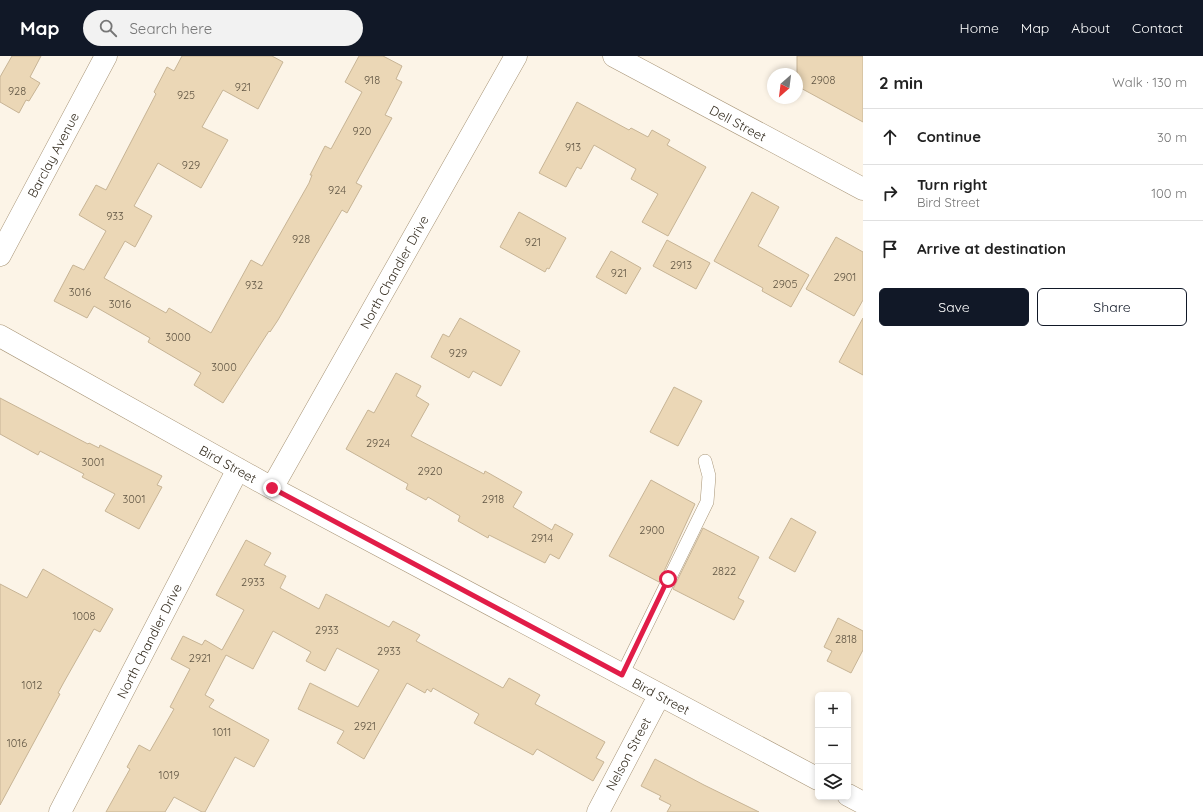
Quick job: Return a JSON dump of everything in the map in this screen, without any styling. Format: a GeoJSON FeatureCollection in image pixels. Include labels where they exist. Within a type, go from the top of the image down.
{"type":"FeatureCollection","features":[{"type":"Feature","properties":{"kind":"street","name":"Barclay Avenue"},"geometry":{"type":"LineString","coordinates":[[0,255],[106,56]]}},
{"type":"Feature","properties":{"kind":"street","name":"North Chandler Drive"},"geometry":{"type":"LineString","coordinates":[[272,488],[516,56]]}},
{"type":"Feature","properties":{"kind":"street","name":"Dell Street"},"geometry":{"type":"LineString","coordinates":[[614,56],[863,189]]}},
{"type":"Feature","properties":{"kind":"street","name":"Bird Street"},"geometry":{"type":"LineString","coordinates":[[0,336],[272,488],[659,696],[815,777]]}},
{"type":"Feature","properties":{"kind":"street","name":"North Chandler Drive"},"geometry":{"type":"LineString","coordinates":[[60,812],[238,469]]}},
{"type":"Feature","properties":{"kind":"street","name":"Nelson Street"},"geometry":{"type":"LineString","coordinates":[[598,812],[659,696]]}},
{"type":"Feature","properties":{"kind":"street"},"geometry":{"type":"LineString","coordinates":[[851,797],[863,803]]}},
{"type":"Feature","properties":{"kind":"lane"},"geometry":{"type":"LineString","coordinates":[[622,675],[707,502],[709,476],[705,461]]}},
{"type":"Feature","properties":{"kind":"building"},"geometry":{"type":"Polygon","coordinates":[[[12,56],[41,56],[30,77],[40,83],[29,101],[26,100],[19,113],[0,102],[0,77],[12,56]]]}},
{"type":"Feature","properties":{"kind":"building"},"geometry":{"type":"Polygon","coordinates":[[[182,56],[272,56],[283,62],[258,109],[223,90],[202,127],[228,140],[201,188],[158,163],[134,206],[152,216],[135,247],[125,241],[104,278],[166,313],[169,308],[211,333],[251,260],[262,266],[309,183],[312,175],[310,175],[325,146],[331,149],[362,92],[345,82],[359,56],[383,56],[402,66],[396,79],[402,82],[385,115],[392,118],[356,183],[362,186],[347,213],[342,210],[278,320],[270,332],[269,331],[223,403],[194,385],[201,373],[148,342],[150,338],[94,306],[87,318],[54,301],[73,265],[84,270],[106,231],[79,215],[96,185],[106,190],[156,94],[154,92],[167,67],[174,71],[182,56]]]}},
{"type":"Feature","properties":{"kind":"building"},"geometry":{"type":"Polygon","coordinates":[[[797,56],[863,56],[863,122],[803,89],[803,68],[797,68],[797,56]]]}},
{"type":"Feature","properties":{"kind":"building"},"geometry":{"type":"Polygon","coordinates":[[[577,102],[629,130],[631,128],[648,137],[652,130],[670,140],[667,145],[706,167],[668,236],[642,222],[658,194],[631,179],[636,169],[594,145],[581,169],[577,167],[566,187],[539,173],[577,102]]]}},
{"type":"Feature","properties":{"kind":"building"},"geometry":{"type":"Polygon","coordinates":[[[752,192],[779,207],[758,246],[809,275],[791,307],[762,291],[763,288],[714,261],[752,192]]]}},
{"type":"Feature","properties":{"kind":"building"},"geometry":{"type":"Polygon","coordinates":[[[519,212],[566,238],[549,269],[547,268],[545,272],[500,247],[519,212]]]}},
{"type":"Feature","properties":{"kind":"building"},"geometry":{"type":"Polygon","coordinates":[[[836,237],[863,252],[863,300],[854,316],[806,289],[836,237]]]}},
{"type":"Feature","properties":{"kind":"building"},"geometry":{"type":"Polygon","coordinates":[[[667,240],[710,263],[696,289],[653,266],[667,240]]]}},
{"type":"Feature","properties":{"kind":"building"},"geometry":{"type":"Polygon","coordinates":[[[611,251],[641,268],[626,294],[596,277],[611,251]]]}},
{"type":"Feature","properties":{"kind":"building"},"geometry":{"type":"Polygon","coordinates":[[[460,318],[520,351],[501,386],[473,371],[469,378],[431,357],[443,334],[449,337],[460,318]]]}},
{"type":"Feature","properties":{"kind":"building"},"geometry":{"type":"Polygon","coordinates":[[[863,318],[863,375],[839,362],[863,318]]]}},
{"type":"Feature","properties":{"kind":"building"},"geometry":{"type":"Polygon","coordinates":[[[396,373],[421,386],[416,396],[429,404],[411,436],[484,474],[485,471],[522,492],[513,507],[552,530],[555,524],[573,534],[559,559],[550,554],[545,563],[489,535],[488,538],[458,521],[460,516],[428,497],[426,500],[406,489],[408,484],[346,449],[368,410],[374,413],[396,373]]]}},
{"type":"Feature","properties":{"kind":"building"},"geometry":{"type":"Polygon","coordinates":[[[674,387],[702,401],[678,446],[650,432],[674,387]]]}},
{"type":"Feature","properties":{"kind":"building"},"geometry":{"type":"Polygon","coordinates":[[[0,398],[88,444],[89,443],[99,448],[100,445],[162,476],[157,485],[162,487],[139,529],[105,511],[115,494],[82,477],[84,474],[40,451],[38,455],[0,434],[0,398]]]}},
{"type":"Feature","properties":{"kind":"building"},"geometry":{"type":"Polygon","coordinates":[[[651,480],[695,504],[659,582],[609,556],[651,480]]]}},
{"type":"Feature","properties":{"kind":"building"},"geometry":{"type":"Polygon","coordinates":[[[791,518],[816,532],[795,572],[769,558],[791,518]]]}},
{"type":"Feature","properties":{"kind":"building"},"geometry":{"type":"Polygon","coordinates":[[[703,528],[759,557],[738,598],[744,601],[734,620],[673,589],[703,528]]]}},
{"type":"Feature","properties":{"kind":"building"},"geometry":{"type":"Polygon","coordinates":[[[246,540],[271,553],[264,565],[286,576],[280,588],[319,609],[326,594],[389,627],[393,621],[420,635],[416,641],[503,688],[509,678],[540,695],[535,704],[605,742],[596,758],[604,762],[593,781],[537,749],[533,755],[474,723],[479,714],[433,688],[431,692],[427,689],[425,693],[407,683],[364,759],[337,743],[344,731],[298,709],[310,683],[358,707],[379,670],[337,648],[325,671],[306,661],[311,652],[273,631],[253,669],[226,655],[205,695],[214,700],[209,707],[269,740],[254,767],[235,757],[205,812],[202,812],[174,797],[165,812],[106,812],[130,769],[127,767],[139,745],[150,751],[174,709],[170,707],[190,669],[171,659],[183,636],[202,645],[205,640],[222,650],[244,610],[216,595],[246,540]]]}},
{"type":"Feature","properties":{"kind":"building"},"geometry":{"type":"Polygon","coordinates":[[[43,569],[113,609],[100,632],[94,629],[58,693],[60,694],[0,805],[0,584],[27,598],[43,569]]]}},
{"type":"Feature","properties":{"kind":"building"},"geometry":{"type":"Polygon","coordinates":[[[838,618],[863,631],[863,650],[851,673],[827,661],[832,651],[824,647],[838,618]]]}},
{"type":"Feature","properties":{"kind":"building"},"geometry":{"type":"Polygon","coordinates":[[[655,759],[759,812],[667,812],[671,805],[659,799],[661,796],[641,786],[655,759]]]}},
{"type":"Feature","properties":{"kind":"route"},"geometry":{"type":"LineString","coordinates":[[272,488],[622,675],[668,579]]}}]}
